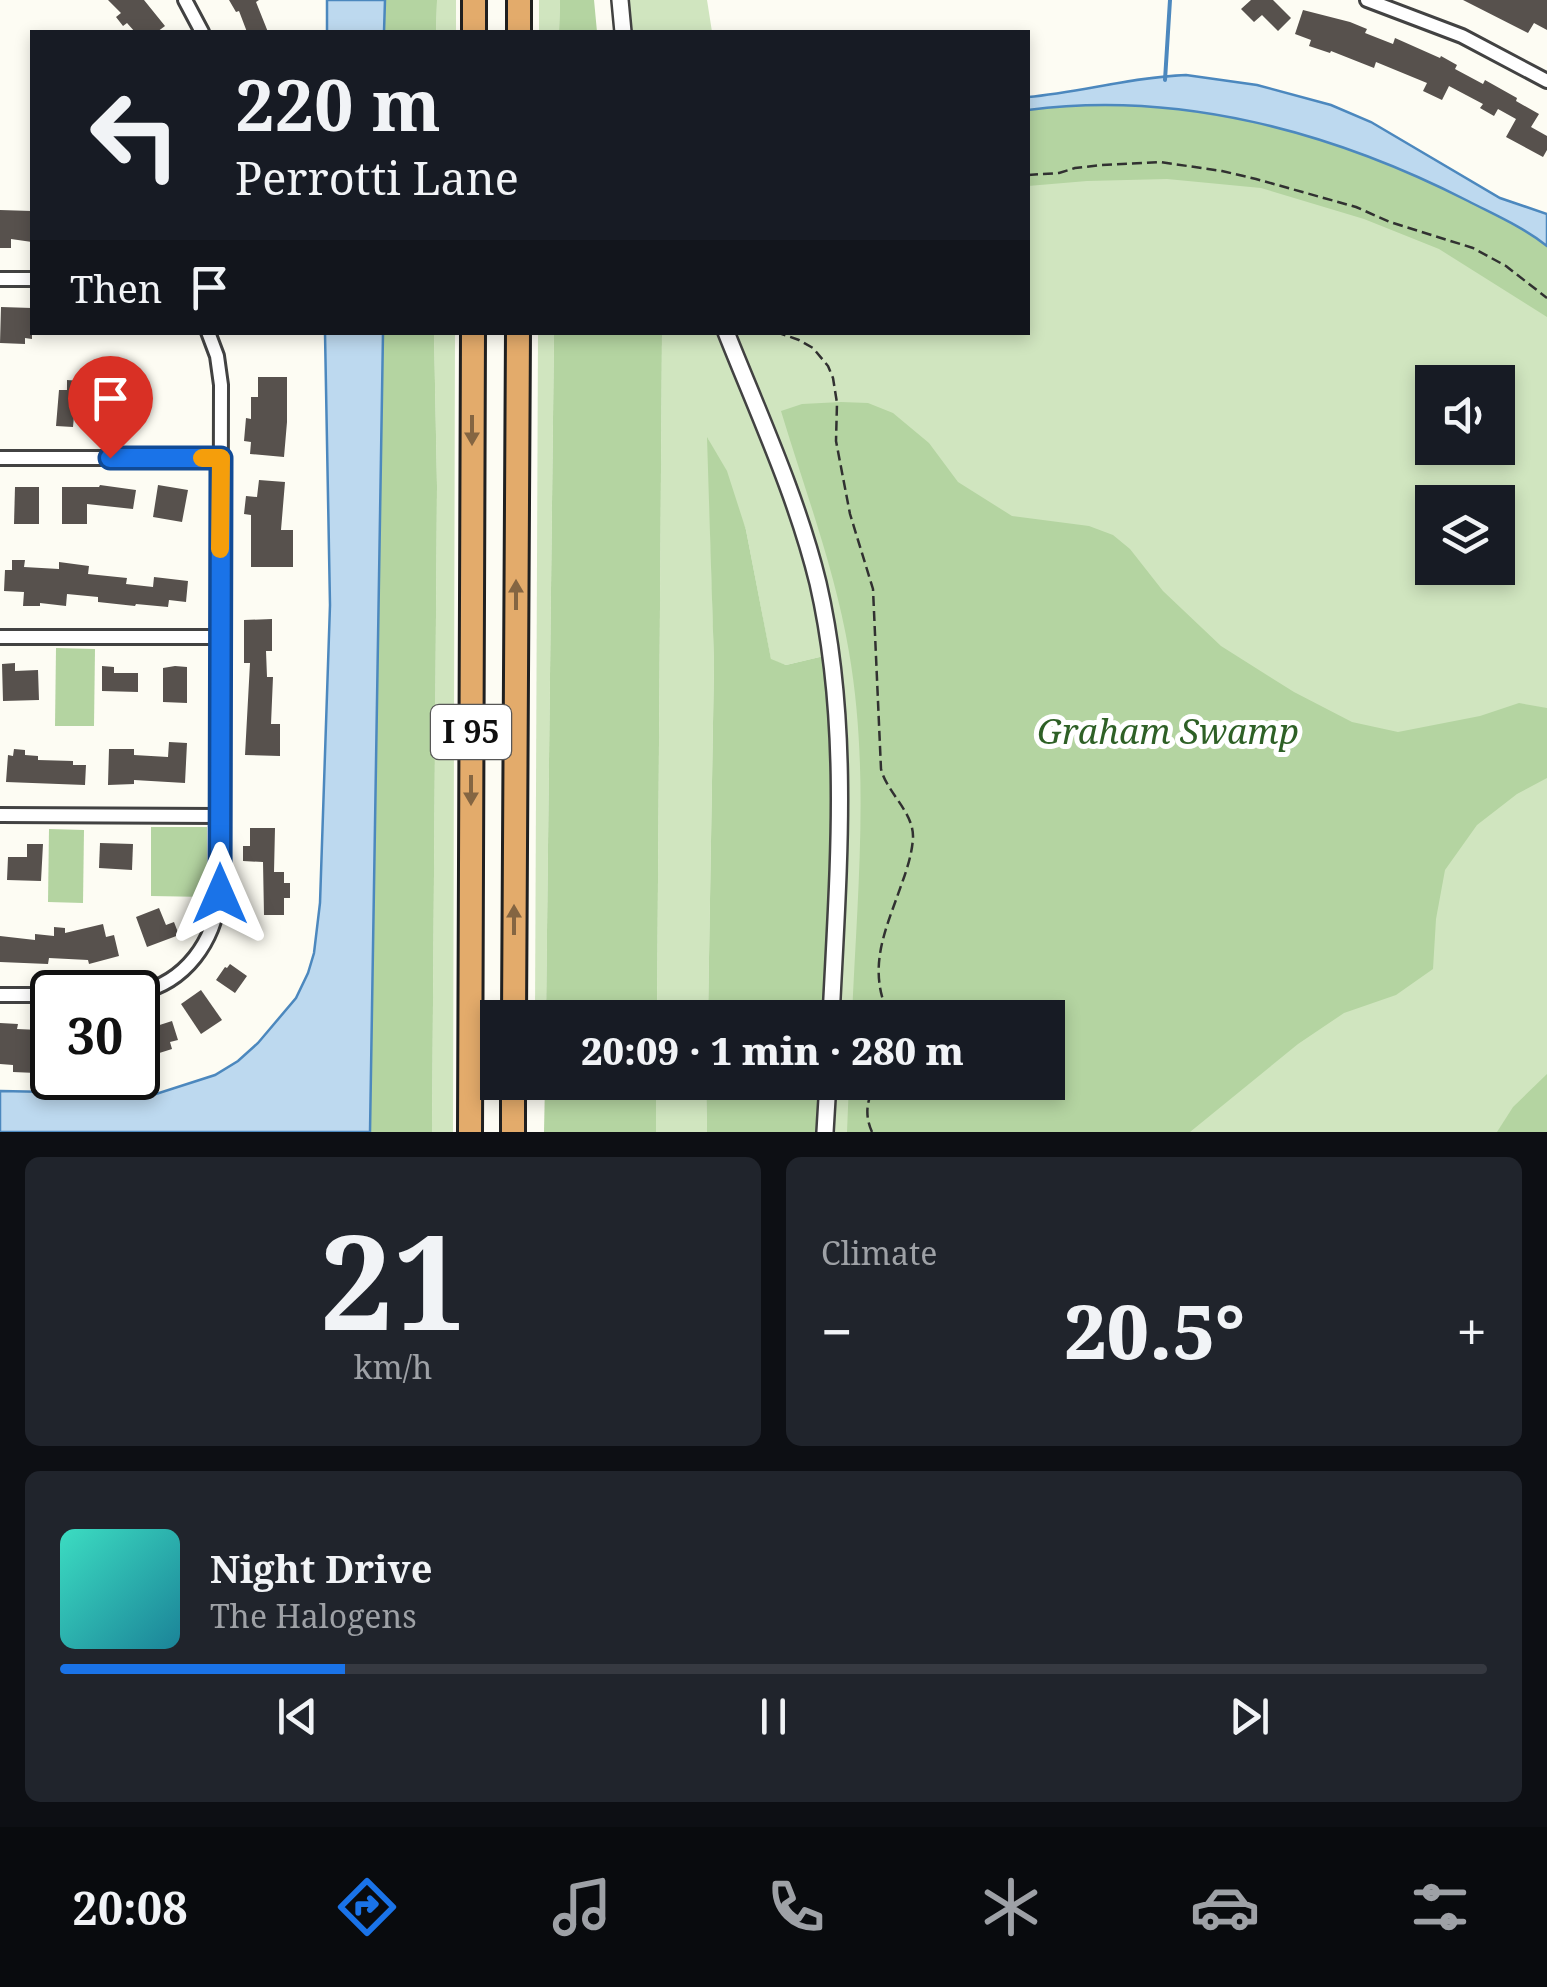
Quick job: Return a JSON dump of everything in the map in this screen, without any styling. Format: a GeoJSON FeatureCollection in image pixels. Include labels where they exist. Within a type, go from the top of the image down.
{"type":"FeatureCollection","features":[{"type":"Feature","properties":{"kind":"highway"},"geometry":{"type":"LineString","coordinates":[[474,0],[474,30]]}},
{"type":"Feature","properties":{"kind":"highway"},"geometry":{"type":"LineString","coordinates":[[519,0],[519,30]]}},
{"type":"Feature","properties":{"kind":"highway","name":"I 95"},"geometry":{"type":"LineString","coordinates":[[470,1132],[473,335]]}},
{"type":"Feature","properties":{"kind":"highway","name":"I 95"},"geometry":{"type":"LineString","coordinates":[[514,1000],[518,335]]}},
{"type":"Feature","properties":{"kind":"highway"},"geometry":{"type":"LineString","coordinates":[[513,1100],[513,1132]]}},
{"type":"Feature","properties":{"kind":"street"},"geometry":{"type":"LineString","coordinates":[[185,0],[201,30]]}},
{"type":"Feature","properties":{"kind":"street"},"geometry":{"type":"LineString","coordinates":[[620,0],[623,30]]}},
{"type":"Feature","properties":{"kind":"street"},"geometry":{"type":"LineString","coordinates":[[1367,0],[1462,36],[1547,80]]}},
{"type":"Feature","properties":{"kind":"street"},"geometry":{"type":"LineString","coordinates":[[0,279],[30,279]]}},
{"type":"Feature","properties":{"kind":"street"},"geometry":{"type":"LineString","coordinates":[[160,985],[197,955],[210,935],[220,894],[220,372],[210,335]]}},
{"type":"Feature","properties":{"kind":"street"},"geometry":{"type":"LineString","coordinates":[[727,335],[802,526],[830,642],[840,770],[832,1000]]}},
{"type":"Feature","properties":{"kind":"street"},"geometry":{"type":"LineString","coordinates":[[0,458],[221,458]]}},
{"type":"Feature","properties":{"kind":"street"},"geometry":{"type":"LineString","coordinates":[[0,636],[220,638]]}},
{"type":"Feature","properties":{"kind":"street"},"geometry":{"type":"LineString","coordinates":[[0,815],[219,816]]}},
{"type":"Feature","properties":{"kind":"street"},"geometry":{"type":"LineString","coordinates":[[0,995],[30,995]]}},
{"type":"Feature","properties":{"kind":"street"},"geometry":{"type":"LineString","coordinates":[[826,1132],[827,1100]]}},
{"type":"Feature","properties":{"kind":"path"},"geometry":{"type":"LineString","coordinates":[[1030,176],[1102,165],[1160,162],[1256,178],[1356,207],[1472,248],[1506,266],[1547,298]]}},
{"type":"Feature","properties":{"kind":"path"},"geometry":{"type":"LineString","coordinates":[[784,335],[813,348],[833,378],[837,403],[835,434],[850,514],[873,589],[881,769],[886,786],[910,820],[913,836],[880,958],[882,1000]]}},
{"type":"Feature","properties":{"kind":"path"},"geometry":{"type":"LineString","coordinates":[[870,1100],[867,1120],[872,1132]]}},
{"type":"Feature","properties":{"kind":"green space"},"geometry":{"type":"Polygon","coordinates":[[[385,0],[437,0],[436,30],[385,30],[385,0]]]}},
{"type":"Feature","properties":{"kind":"green space"},"geometry":{"type":"Polygon","coordinates":[[[437,0],[456,0],[456,30],[436,30],[437,0]]]}},
{"type":"Feature","properties":{"kind":"green space"},"geometry":{"type":"Polygon","coordinates":[[[539,0],[560,0],[559,30],[539,30],[539,0]]]}},
{"type":"Feature","properties":{"kind":"green space"},"geometry":{"type":"Polygon","coordinates":[[[560,0],[594,0],[597,30],[559,30],[560,0]]]}},
{"type":"Feature","properties":{"kind":"green space"},"geometry":{"type":"Polygon","coordinates":[[[627,0],[707,0],[712,30],[631,30],[627,0]]]}},
{"type":"Feature","properties":{"kind":"green space"},"geometry":{"type":"Polygon","coordinates":[[[1097,104],[1185,108],[1266,125],[1369,157],[1435,184],[1547,246],[1547,317],[1439,249],[1364,219],[1261,188],[1167,179],[1030,186],[1030,110],[1097,104]]]}},
{"type":"Feature","properties":{"kind":"green space","name":"Graham Swamp"},"geometry":{"type":"Polygon","coordinates":[[[1030,110],[1427,180],[1547,246],[1547,1132],[834,1132],[835,1100],[1065,1100],[1065,1000],[840,1000],[848,792],[845,703],[823,575],[784,452],[735,335],[1030,335],[1030,110]]]}},
{"type":"Feature","properties":{"kind":"green space"},"geometry":{"type":"Polygon","coordinates":[[[383,335],[434,335],[437,486],[432,1132],[370,1132],[383,335]]]}},
{"type":"Feature","properties":{"kind":"green space"},"geometry":{"type":"Polygon","coordinates":[[[434,335],[455,335],[453,1132],[432,1132],[437,486],[434,335]]]}},
{"type":"Feature","properties":{"kind":"green space"},"geometry":{"type":"Polygon","coordinates":[[[538,335],[554,335],[546,1000],[535,1000],[538,335]]]}},
{"type":"Feature","properties":{"kind":"green space"},"geometry":{"type":"Polygon","coordinates":[[[554,335],[662,335],[657,1000],[546,1000],[554,335]]]}},
{"type":"Feature","properties":{"kind":"green space"},"geometry":{"type":"Polygon","coordinates":[[[662,335],[718,335],[788,509],[824,656],[786,665],[771,660],[746,530],[708,439],[714,664],[708,1000],[657,1000],[662,335]]]}},
{"type":"Feature","properties":{"kind":"green space"},"geometry":{"type":"Polygon","coordinates":[[[868,403],[893,413],[929,443],[958,482],[1012,516],[1089,526],[1113,535],[1130,549],[1163,591],[1221,646],[1294,692],[1352,722],[1398,732],[1480,716],[1519,703],[1547,708],[1547,778],[1517,794],[1477,825],[1445,870],[1436,919],[1433,969],[1396,995],[1344,1013],[1298,1044],[1190,1132],[847,1132],[848,1100],[1065,1100],[1065,1000],[853,1000],[860,834],[859,743],[849,652],[836,591],[781,411],[802,404],[868,403]]]}},
{"type":"Feature","properties":{"kind":"green space"},"geometry":{"type":"Polygon","coordinates":[[[707,437],[727,471],[746,530],[771,659],[786,665],[824,656],[833,796],[825,1000],[708,1000],[714,664],[707,437]]]}},
{"type":"Feature","properties":{"kind":"green space"},"geometry":{"type":"Polygon","coordinates":[[[56,648],[95,649],[94,726],[55,726],[56,648]]]}},
{"type":"Feature","properties":{"kind":"green space"},"geometry":{"type":"Polygon","coordinates":[[[151,827],[207,827],[207,897],[151,896],[151,827]]]}},
{"type":"Feature","properties":{"kind":"green space"},"geometry":{"type":"Polygon","coordinates":[[[49,829],[84,830],[83,903],[48,902],[49,829]]]}},
{"type":"Feature","properties":{"kind":"green space"},"geometry":{"type":"Polygon","coordinates":[[[1547,1074],[1547,1132],[1497,1132],[1513,1107],[1547,1074]]]}},
{"type":"Feature","properties":{"kind":"green space"},"geometry":{"type":"Polygon","coordinates":[[[545,1100],[656,1100],[656,1132],[544,1132],[545,1100]]]}},
{"type":"Feature","properties":{"kind":"green space"},"geometry":{"type":"Polygon","coordinates":[[[656,1100],[706,1100],[707,1132],[656,1132],[656,1100]]]}},
{"type":"Feature","properties":{"kind":"green space"},"geometry":{"type":"Polygon","coordinates":[[[706,1100],[820,1100],[819,1132],[707,1132],[706,1100]]]}},
{"type":"Feature","properties":{"kind":"water"},"geometry":{"type":"Polygon","coordinates":[[[327,0],[385,0],[384,30],[327,30],[327,0]]]}},
{"type":"Feature","properties":{"kind":"water"},"geometry":{"type":"Polygon","coordinates":[[[1186,75],[1257,85],[1331,105],[1371,122],[1500,198],[1547,214],[1547,246],[1509,222],[1417,176],[1364,155],[1254,122],[1141,106],[1030,110],[1030,97],[1186,75]]]}},
{"type":"Feature","properties":{"kind":"water"},"geometry":{"type":"Polygon","coordinates":[[[325,335],[383,335],[370,1132],[0,1132],[0,1091],[30,1092],[30,1100],[160,1100],[160,1093],[215,1075],[238,1061],[296,998],[314,953],[320,903],[330,605],[325,335]]]}},
{"type":"Feature","properties":{"kind":"building"},"geometry":{"type":"Polygon","coordinates":[[[108,0],[144,0],[165,26],[160,30],[133,30],[116,17],[121,13],[108,0]]]}},
{"type":"Feature","properties":{"kind":"building"},"geometry":{"type":"Polygon","coordinates":[[[229,0],[259,0],[256,2],[267,30],[246,30],[239,11],[229,0]]]}},
{"type":"Feature","properties":{"kind":"building"},"geometry":{"type":"Polygon","coordinates":[[[1251,0],[1273,0],[1291,18],[1278,31],[1262,15],[1254,22],[1241,9],[1251,0]]]}},
{"type":"Feature","properties":{"kind":"building"},"geometry":{"type":"Polygon","coordinates":[[[1463,0],[1547,0],[1547,30],[1534,23],[1528,33],[1463,0]]]}},
{"type":"Feature","properties":{"kind":"building"},"geometry":{"type":"Polygon","coordinates":[[[1303,10],[1350,22],[1393,44],[1395,38],[1441,56],[1457,65],[1455,69],[1517,98],[1516,101],[1539,114],[1531,127],[1547,136],[1543,157],[1506,137],[1516,119],[1498,109],[1494,116],[1480,108],[1483,104],[1449,86],[1442,100],[1423,91],[1427,83],[1376,62],[1374,68],[1309,46],[1311,40],[1295,34],[1303,10]]]}},
{"type":"Feature","properties":{"kind":"building"},"geometry":{"type":"Polygon","coordinates":[[[0,210],[30,211],[30,242],[11,239],[11,248],[0,248],[0,210]]]}},
{"type":"Feature","properties":{"kind":"building"},"geometry":{"type":"Polygon","coordinates":[[[1,307],[30,308],[32,339],[25,338],[25,344],[0,343],[1,307]]]}},
{"type":"Feature","properties":{"kind":"building"},"geometry":{"type":"Polygon","coordinates":[[[258,377],[287,377],[284,457],[250,454],[251,442],[244,441],[246,418],[251,419],[251,397],[258,397],[258,377]]]}},
{"type":"Feature","properties":{"kind":"building"},"geometry":{"type":"Polygon","coordinates":[[[67,380],[96,382],[93,417],[74,416],[73,427],[56,426],[59,390],[67,390],[67,380]]]}},
{"type":"Feature","properties":{"kind":"building"},"geometry":{"type":"Polygon","coordinates":[[[259,480],[285,482],[281,530],[293,530],[293,567],[251,567],[251,515],[244,514],[246,496],[257,497],[259,480]]]}},
{"type":"Feature","properties":{"kind":"building"},"geometry":{"type":"Polygon","coordinates":[[[100,485],[136,490],[133,509],[87,504],[87,524],[62,524],[62,487],[100,485]]]}},
{"type":"Feature","properties":{"kind":"building"},"geometry":{"type":"Polygon","coordinates":[[[158,485],[188,490],[182,522],[153,517],[158,485]]]}},
{"type":"Feature","properties":{"kind":"building"},"geometry":{"type":"Polygon","coordinates":[[[15,487],[39,487],[39,524],[14,524],[15,487]]]}},
{"type":"Feature","properties":{"kind":"building"},"geometry":{"type":"Polygon","coordinates":[[[12,560],[25,560],[24,567],[59,569],[59,562],[89,566],[88,574],[127,578],[126,584],[153,587],[154,577],[188,581],[186,602],[169,600],[168,607],[135,606],[67,594],[66,606],[23,606],[24,592],[4,591],[5,570],[12,570],[12,560]]]}},
{"type":"Feature","properties":{"kind":"building"},"geometry":{"type":"Polygon","coordinates":[[[272,619],[272,651],[266,651],[267,677],[273,677],[271,724],[280,724],[280,756],[245,755],[250,663],[244,663],[244,620],[272,619]]]}},
{"type":"Feature","properties":{"kind":"building"},"geometry":{"type":"Polygon","coordinates":[[[15,663],[15,671],[38,670],[39,700],[3,701],[2,664],[15,663]]]}},
{"type":"Feature","properties":{"kind":"building"},"geometry":{"type":"Polygon","coordinates":[[[102,666],[114,667],[114,673],[138,673],[138,692],[102,691],[102,666]]]}},
{"type":"Feature","properties":{"kind":"building"},"geometry":{"type":"Polygon","coordinates":[[[187,667],[187,703],[163,702],[163,668],[187,667]]]}},
{"type":"Feature","properties":{"kind":"building"},"geometry":{"type":"Polygon","coordinates":[[[169,742],[187,743],[185,783],[134,780],[134,784],[108,785],[109,749],[134,749],[134,755],[168,757],[169,742]]]}},
{"type":"Feature","properties":{"kind":"building"},"geometry":{"type":"Polygon","coordinates":[[[14,749],[25,750],[25,755],[38,756],[38,760],[86,765],[85,785],[6,782],[8,755],[13,756],[14,749]]]}},
{"type":"Feature","properties":{"kind":"building"},"geometry":{"type":"Polygon","coordinates":[[[250,828],[275,828],[274,872],[284,872],[284,883],[290,883],[290,898],[284,898],[284,915],[264,915],[263,862],[243,861],[243,846],[250,846],[250,828]]]}},
{"type":"Feature","properties":{"kind":"building"},"geometry":{"type":"Polygon","coordinates":[[[100,843],[133,844],[132,870],[99,868],[100,843]]]}},
{"type":"Feature","properties":{"kind":"building"},"geometry":{"type":"Polygon","coordinates":[[[27,844],[43,844],[41,881],[7,880],[8,857],[27,857],[27,844]]]}},
{"type":"Feature","properties":{"kind":"building"},"geometry":{"type":"Polygon","coordinates":[[[159,908],[166,925],[174,922],[179,935],[147,947],[136,917],[159,908]]]}},
{"type":"Feature","properties":{"kind":"building"},"geometry":{"type":"Polygon","coordinates":[[[103,924],[106,937],[114,935],[119,956],[89,964],[88,960],[49,958],[48,964],[0,962],[0,936],[35,940],[35,934],[54,936],[54,927],[65,928],[65,933],[103,924]]]}},
{"type":"Feature","properties":{"kind":"building"},"geometry":{"type":"Polygon","coordinates":[[[230,964],[247,976],[235,993],[216,980],[230,964]]]}},
{"type":"Feature","properties":{"kind":"building"},"geometry":{"type":"Polygon","coordinates":[[[201,990],[222,1020],[201,1034],[181,1004],[201,990]]]}},
{"type":"Feature","properties":{"kind":"building"},"geometry":{"type":"Polygon","coordinates":[[[172,1021],[178,1040],[170,1042],[172,1049],[160,1053],[160,1025],[172,1021]]]}},
{"type":"Feature","properties":{"kind":"building"},"geometry":{"type":"Polygon","coordinates":[[[0,1023],[30,1030],[30,1073],[13,1072],[13,1065],[0,1064],[0,1023]]]}},
{"type":"Feature","properties":{"kind":"waterway"},"geometry":{"type":"LineString","coordinates":[[1165,80],[1170,0]]}},
{"type":"Feature","properties":{"kind":"slow traffic"},"geometry":{"type":"LineString","coordinates":[[202,458],[221,458],[220,549]]}},
{"type":"Feature","properties":{"kind":"route"},"geometry":{"type":"LineString","coordinates":[[110,458],[221,458],[220,894]]}}]}
